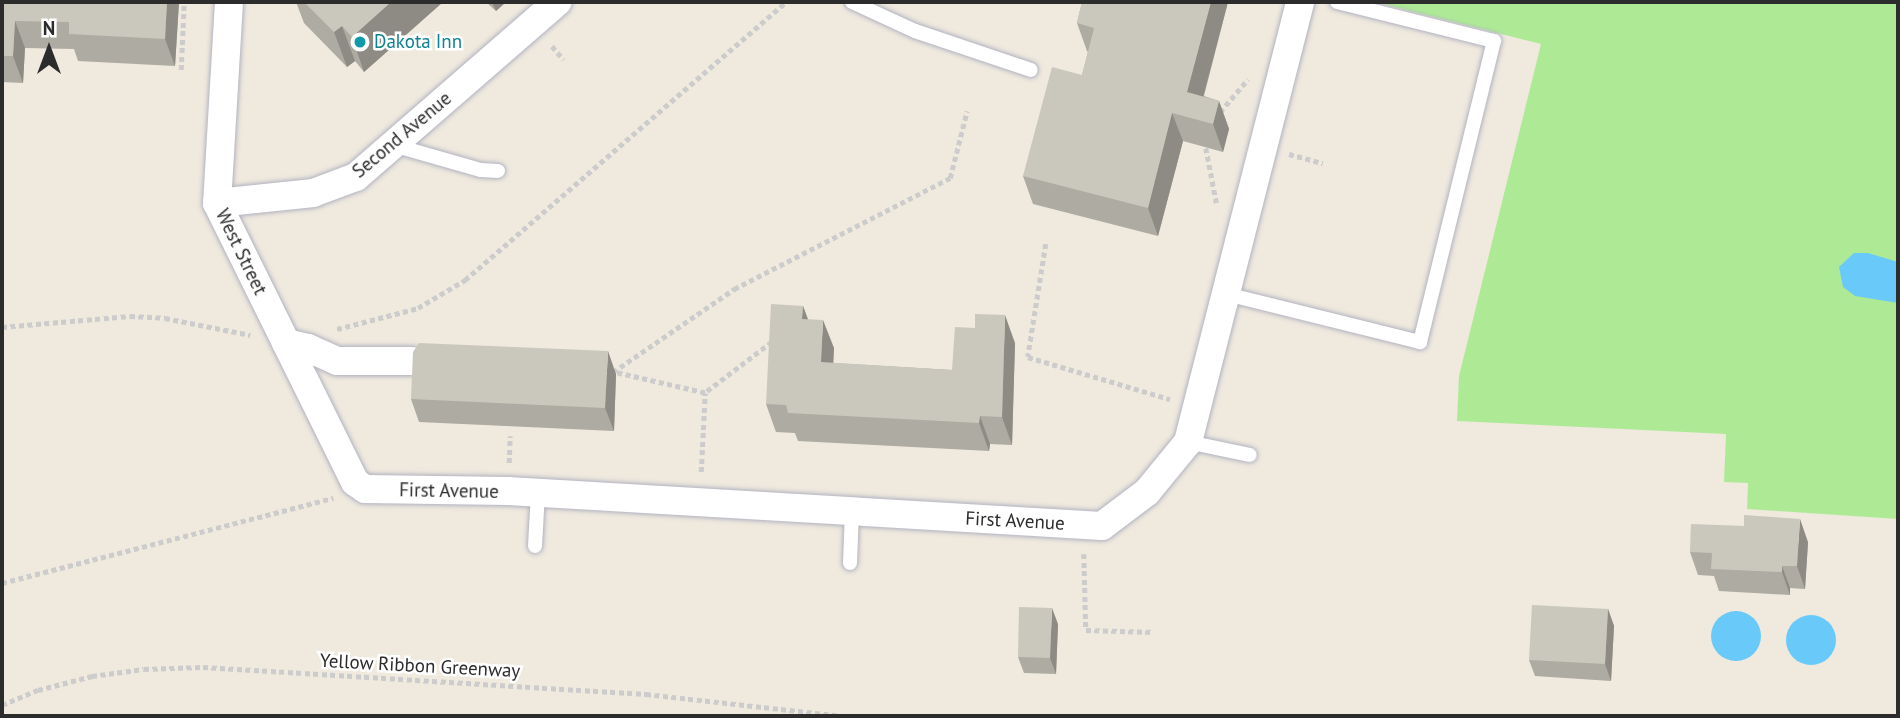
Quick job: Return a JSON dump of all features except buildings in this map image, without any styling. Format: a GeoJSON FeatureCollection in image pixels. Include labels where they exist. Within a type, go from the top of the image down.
{"type":"FeatureCollection","features":[{"type":"Feature","properties":{"kind":"street","name":"West Street"},"geometry":{"type":"LineString","coordinates":[[229,2],[217,203],[360,485]]}},
{"type":"Feature","properties":{"kind":"street","name":"Second Avenue"},"geometry":{"type":"LineString","coordinates":[[217,203],[313,193],[336,187],[356,177],[557,2]]}},
{"type":"Feature","properties":{"kind":"street","name":"First Avenue"},"geometry":{"type":"LineString","coordinates":[[360,485],[1102,526],[1147,492],[1188,442],[1300,2]]}},
{"type":"Feature","properties":{"kind":"street"},"geometry":{"type":"LineString","coordinates":[[286,343],[307,348],[337,361],[412,361]]}},
{"type":"Feature","properties":{"kind":"lane"},"geometry":{"type":"LineString","coordinates":[[852,2],[915,31],[1031,71]]}},
{"type":"Feature","properties":{"kind":"lane"},"geometry":{"type":"LineString","coordinates":[[1226,294],[1420,342],[1494,41],[1337,2]]}},
{"type":"Feature","properties":{"kind":"lane"},"geometry":{"type":"LineString","coordinates":[[393,145],[481,170],[498,171]]}},
{"type":"Feature","properties":{"kind":"lane"},"geometry":{"type":"LineString","coordinates":[[1188,442],[1250,455]]}},
{"type":"Feature","properties":{"kind":"lane"},"geometry":{"type":"LineString","coordinates":[[535,546],[538,494]]}},
{"type":"Feature","properties":{"kind":"lane"},"geometry":{"type":"LineString","coordinates":[[850,563],[852,512]]}},
{"type":"Feature","properties":{"kind":"path"},"geometry":{"type":"LineString","coordinates":[[181,70],[184,2]]}},
{"type":"Feature","properties":{"kind":"path"},"geometry":{"type":"LineString","coordinates":[[334,330],[418,308],[465,280],[786,2]]}},
{"type":"Feature","properties":{"kind":"path"},"geometry":{"type":"LineString","coordinates":[[705,393],[613,372],[733,289],[950,178],[967,111]]}},
{"type":"Feature","properties":{"kind":"path"},"geometry":{"type":"LineString","coordinates":[[1046,244],[1028,357],[1197,407]]}},
{"type":"Feature","properties":{"kind":"path"},"geometry":{"type":"LineString","coordinates":[[2,327],[130,316],[200,324],[286,343]]}},
{"type":"Feature","properties":{"kind":"path"},"geometry":{"type":"LineString","coordinates":[[705,393],[772,342],[781,343]]}},
{"type":"Feature","properties":{"kind":"path"},"geometry":{"type":"LineString","coordinates":[[700,504],[705,393]]}},
{"type":"Feature","properties":{"kind":"path"},"geometry":{"type":"LineString","coordinates":[[2,583],[360,485]]}},
{"type":"Feature","properties":{"kind":"path"},"geometry":{"type":"LineString","coordinates":[[1083,525],[1086,630],[1154,632]]}},
{"type":"Feature","properties":{"kind":"path","name":"Yellow Ribbon Greenway"},"geometry":{"type":"LineString","coordinates":[[2,705],[38,690],[92,676],[144,669],[203,667],[646,694],[841,716]]}},
{"type":"Feature","properties":{"kind":"green space"},"geometry":{"type":"Polygon","coordinates":[[[1375,2],[1898,2],[1898,519],[1747,509],[1748,483],[1724,482],[1726,434],[1457,421],[1459,376],[1541,44],[1375,2]]]}},
{"type":"Feature","properties":{"kind":"water"},"geometry":{"type":"Polygon","coordinates":[[[1854,253],[1868,253],[1898,262],[1898,303],[1855,296],[1843,287],[1839,267],[1854,253]]]}},
{"type":"Feature","properties":{"kind":"water"},"geometry":{"type":"Polygon","coordinates":[[[1736,611],[1753,619],[1761,636],[1753,653],[1736,661],[1719,653],[1711,636],[1719,619],[1736,611]]]}},
{"type":"Feature","properties":{"kind":"water"},"geometry":{"type":"Polygon","coordinates":[[[1811,615],[1829,622],[1836,640],[1829,658],[1811,665],[1793,658],[1786,640],[1793,622],[1811,615]]]}},
{"type":"Feature","properties":{"kind":"place","name":"Dakota Inn"},"geometry":{"type":"Point","coordinates":[360,42]}}]}
